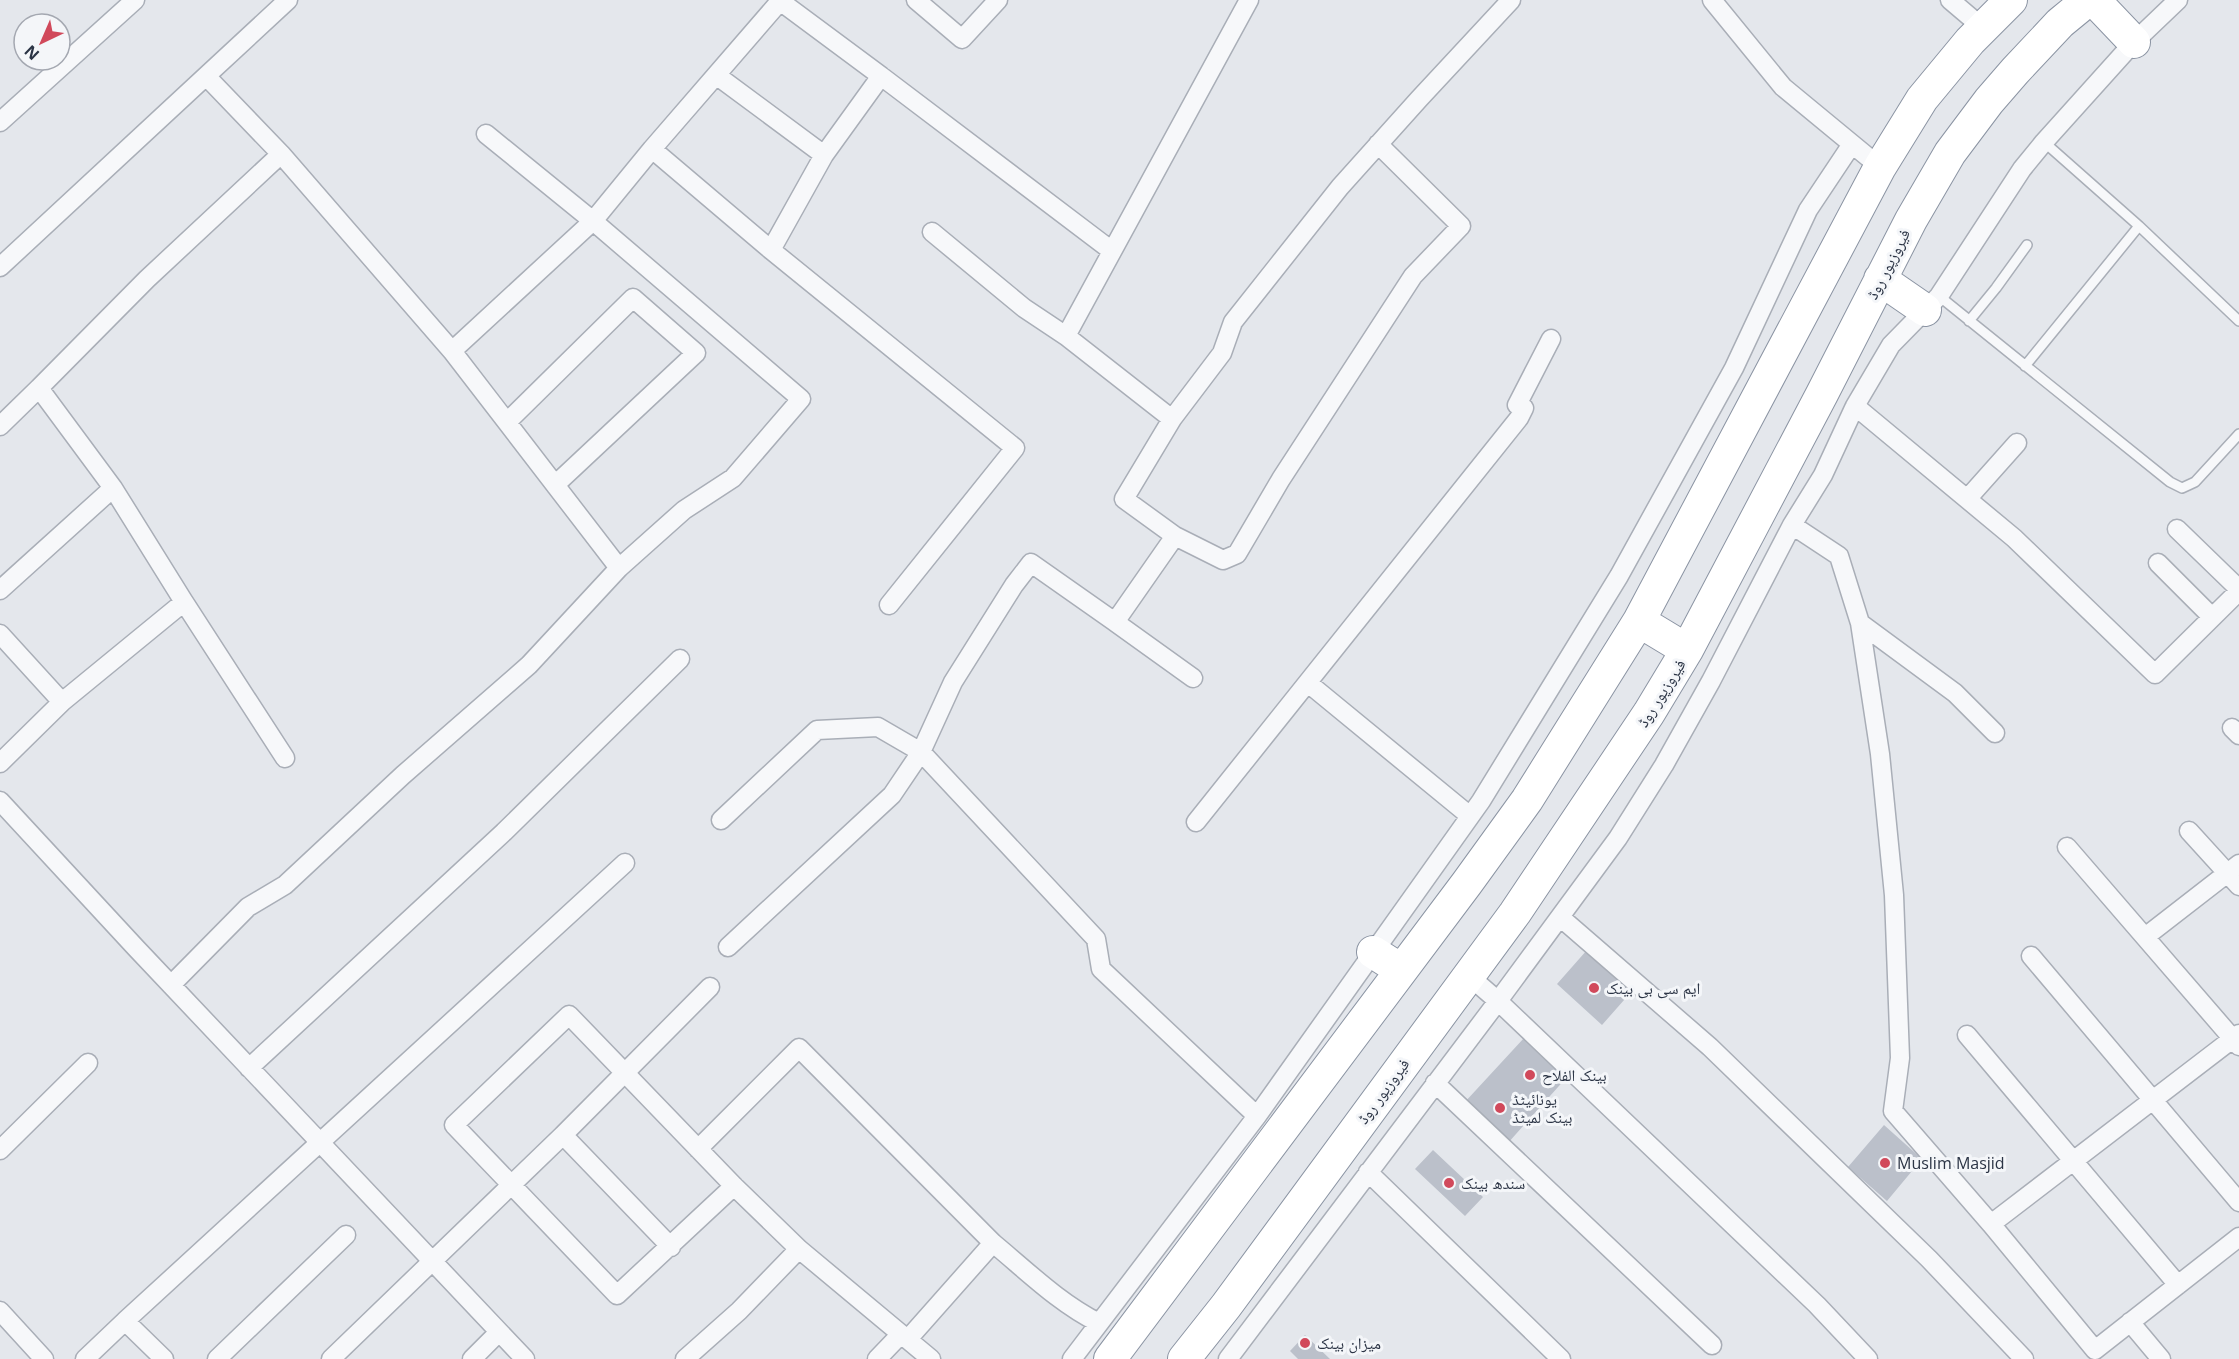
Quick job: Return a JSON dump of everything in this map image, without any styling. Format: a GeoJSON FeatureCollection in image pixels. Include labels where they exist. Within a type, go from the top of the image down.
{"type":"FeatureCollection","features":[{"type":"Feature","properties":{"kind":"highway"},"geometry":{"type":"LineString","coordinates":[[1110,1359],[1527,800],[1639,621],[1880,168],[1922,99],[1983,28],[2011,0]]}},
{"type":"Feature","properties":{"kind":"highway","name":"فیروزپور روڈ"},"geometry":{"type":"LineString","coordinates":[[1184,1359],[1226,1306],[1556,855],[1649,713],[1687,650],[1911,220],[1945,163],[1989,101],[2061,23],[2088,0]]}},
{"type":"Feature","properties":{"kind":"highway"},"geometry":{"type":"LineString","coordinates":[[2094,0],[2134,42]]}},
{"type":"Feature","properties":{"kind":"highway"},"geometry":{"type":"LineString","coordinates":[[1880,279],[1932,303]]}},
{"type":"Feature","properties":{"kind":"highway"},"geometry":{"type":"LineString","coordinates":[[1639,621],[1687,650]]}},
{"type":"Feature","properties":{"kind":"highway"},"geometry":{"type":"LineString","coordinates":[[1373,952],[1401,970]]}},
{"type":"Feature","properties":{"kind":"street"},"geometry":{"type":"LineString","coordinates":[[0,122],[135,0]]}},
{"type":"Feature","properties":{"kind":"street"},"geometry":{"type":"LineString","coordinates":[[0,267],[288,0]]}},
{"type":"Feature","properties":{"kind":"street"},"geometry":{"type":"LineString","coordinates":[[452,351],[593,221],[781,0],[1112,250]]}},
{"type":"Feature","properties":{"kind":"street"},"geometry":{"type":"LineString","coordinates":[[916,0],[962,39],[998,0]]}},
{"type":"Feature","properties":{"kind":"street"},"geometry":{"type":"LineString","coordinates":[[1066,336],[1249,0]]}},
{"type":"Feature","properties":{"kind":"street"},"geometry":{"type":"LineString","coordinates":[[1378,144],[1461,226],[1413,276],[1281,479],[1237,554],[1223,560],[1175,536],[1124,499],[1172,419],[1222,353],[1233,322],[1340,188],[1378,144],[1511,0]]}},
{"type":"Feature","properties":{"kind":"street"},"geometry":{"type":"LineString","coordinates":[[1712,0],[1783,87],[1880,168]]}},
{"type":"Feature","properties":{"kind":"street"},"geometry":{"type":"LineString","coordinates":[[1950,0],[1983,28]]}},
{"type":"Feature","properties":{"kind":"street"},"geometry":{"type":"LineString","coordinates":[[1228,1359],[1618,838],[1664,765],[1717,670],[1792,525],[1823,475],[1855,406],[1891,345],[1932,303],[2022,169],[2044,142],[2134,42],[2178,0]]}},
{"type":"Feature","properties":{"kind":"street"},"geometry":{"type":"LineString","coordinates":[[716,75],[824,155]]}},
{"type":"Feature","properties":{"kind":"street"},"geometry":{"type":"LineString","coordinates":[[206,76],[281,154],[452,351],[619,568]]}},
{"type":"Feature","properties":{"kind":"street"},"geometry":{"type":"LineString","coordinates":[[771,250],[824,155],[881,76]]}},
{"type":"Feature","properties":{"kind":"street"},"geometry":{"type":"LineString","coordinates":[[171,985],[248,907],[285,885],[403,775],[529,665],[619,568],[684,510],[733,478],[801,399],[593,221],[486,134]]}},
{"type":"Feature","properties":{"kind":"street"},"geometry":{"type":"LineString","coordinates":[[1072,1359],[1257,1116],[1470,816],[1619,576],[1734,368],[1808,210],[1852,144]]}},
{"type":"Feature","properties":{"kind":"street"},"geometry":{"type":"LineString","coordinates":[[652,149],[771,250],[1015,448],[889,605]]}},
{"type":"Feature","properties":{"kind":"street"},"geometry":{"type":"LineString","coordinates":[[0,426],[147,279],[281,154]]}},
{"type":"Feature","properties":{"kind":"street"},"geometry":{"type":"LineString","coordinates":[[932,232],[1024,308],[1066,336],[1172,419]]}},
{"type":"Feature","properties":{"kind":"street"},"geometry":{"type":"LineString","coordinates":[[507,422],[633,298],[696,353],[555,485]]}},
{"type":"Feature","properties":{"kind":"street"},"geometry":{"type":"LineString","coordinates":[[1196,822],[1519,418],[1524,408],[1516,405],[1551,339]]}},
{"type":"Feature","properties":{"kind":"street"},"geometry":{"type":"LineString","coordinates":[[39,388],[113,488],[285,758]]}},
{"type":"Feature","properties":{"kind":"street"},"geometry":{"type":"LineString","coordinates":[[1855,406],[2014,538],[2155,674],[2239,590],[2177,529]]}},
{"type":"Feature","properties":{"kind":"street"},"geometry":{"type":"LineString","coordinates":[[1968,498],[2017,444]]}},
{"type":"Feature","properties":{"kind":"street"},"geometry":{"type":"LineString","coordinates":[[0,590],[113,488]]}},
{"type":"Feature","properties":{"kind":"street"},"geometry":{"type":"LineString","coordinates":[[1792,525],[1839,556],[1860,623],[1880,754],[1894,895],[1900,1058],[1893,1112],[1991,1224],[2095,1350],[2239,1237]]}},
{"type":"Feature","properties":{"kind":"street"},"geometry":{"type":"LineString","coordinates":[[1115,622],[1175,536]]}},
{"type":"Feature","properties":{"kind":"street"},"geometry":{"type":"LineString","coordinates":[[729,947],[892,795],[921,752],[953,682],[1014,585],[1031,563],[1193,678]]}},
{"type":"Feature","properties":{"kind":"street"},"geometry":{"type":"LineString","coordinates":[[2158,563],[2212,617]]}},
{"type":"Feature","properties":{"kind":"street"},"geometry":{"type":"LineString","coordinates":[[0,763],[62,702],[184,602]]}},
{"type":"Feature","properties":{"kind":"street"},"geometry":{"type":"LineString","coordinates":[[1860,623],[1955,693],[1995,733]]}},
{"type":"Feature","properties":{"kind":"street"},"geometry":{"type":"LineString","coordinates":[[0,634],[62,702]]}},
{"type":"Feature","properties":{"kind":"street"},"geometry":{"type":"LineString","coordinates":[[249,1068],[504,832],[680,660]]}},
{"type":"Feature","properties":{"kind":"street"},"geometry":{"type":"LineString","coordinates":[[1308,683],[1470,816]]}},
{"type":"Feature","properties":{"kind":"street"},"geometry":{"type":"LineString","coordinates":[[721,820],[816,730],[878,727],[921,752],[1096,939],[1101,969],[1257,1116]]}},
{"type":"Feature","properties":{"kind":"street"},"geometry":{"type":"LineString","coordinates":[[0,801],[525,1359]]}},
{"type":"Feature","properties":{"kind":"street"},"geometry":{"type":"LineString","coordinates":[[2145,937],[2235,874],[2189,831]]}},
{"type":"Feature","properties":{"kind":"street"},"geometry":{"type":"LineString","coordinates":[[1991,1224],[2153,1100],[2237,1040],[2067,847]]}},
{"type":"Feature","properties":{"kind":"street"},"geometry":{"type":"LineString","coordinates":[[85,1359],[625,863]]}},
{"type":"Feature","properties":{"kind":"street"},"geometry":{"type":"LineString","coordinates":[[1560,917],[1710,1047],[1929,1259],[2024,1359]]}},
{"type":"Feature","properties":{"kind":"street"},"geometry":{"type":"LineString","coordinates":[[2031,956],[2239,1202]]}},
{"type":"Feature","properties":{"kind":"street"},"geometry":{"type":"LineString","coordinates":[[1468,975],[1817,1305],[1868,1359]]}},
{"type":"Feature","properties":{"kind":"street"},"geometry":{"type":"LineString","coordinates":[[331,1359],[563,1135],[710,987]]}},
{"type":"Feature","properties":{"kind":"street"},"geometry":{"type":"LineString","coordinates":[[734,1186],[617,1295],[454,1125],[569,1015],[734,1186],[799,1249],[931,1359]]}},
{"type":"Feature","properties":{"kind":"street"},"geometry":{"type":"LineString","coordinates":[[1967,1035],[2178,1285]]}},
{"type":"Feature","properties":{"kind":"street"},"geometry":{"type":"LineString","coordinates":[[698,1149],[799,1048],[993,1243],[1064,1302],[1099,1323]]}},
{"type":"Feature","properties":{"kind":"street"},"geometry":{"type":"LineString","coordinates":[[0,1150],[88,1063]]}},
{"type":"Feature","properties":{"kind":"street"},"geometry":{"type":"LineString","coordinates":[[1435,1083],[1712,1345]]}},
{"type":"Feature","properties":{"kind":"street"},"geometry":{"type":"LineString","coordinates":[[563,1135],[671,1247]]}},
{"type":"Feature","properties":{"kind":"street"},"geometry":{"type":"LineString","coordinates":[[1368,1172],[1562,1359]]}},
{"type":"Feature","properties":{"kind":"street"},"geometry":{"type":"LineString","coordinates":[[217,1359],[346,1235]]}},
{"type":"Feature","properties":{"kind":"street"},"geometry":{"type":"LineString","coordinates":[[878,1359],[904,1337],[993,1243]]}},
{"type":"Feature","properties":{"kind":"street"},"geometry":{"type":"LineString","coordinates":[[685,1359],[739,1311],[799,1249]]}},
{"type":"Feature","properties":{"kind":"street"},"geometry":{"type":"LineString","coordinates":[[0,1311],[44,1359]]}},
{"type":"Feature","properties":{"kind":"street"},"geometry":{"type":"LineString","coordinates":[[125,1321],[164,1359]]}},
{"type":"Feature","properties":{"kind":"street"},"geometry":{"type":"LineString","coordinates":[[2130,1322],[2161,1359]]}},
{"type":"Feature","properties":{"kind":"street"},"geometry":{"type":"LineString","coordinates":[[472,1359],[499,1332]]}},
{"type":"Feature","properties":{"kind":"lane"},"geometry":{"type":"LineString","coordinates":[[2044,142],[2139,226],[2239,321]]}},
{"type":"Feature","properties":{"kind":"lane"},"geometry":{"type":"LineString","coordinates":[[2025,366],[2139,226]]}},
{"type":"Feature","properties":{"kind":"lane"},"geometry":{"type":"LineString","coordinates":[[1969,321],[2027,245]]}},
{"type":"Feature","properties":{"kind":"lane"},"geometry":{"type":"LineString","coordinates":[[1932,303],[1969,321],[2170,482],[2182,488],[2195,483],[2239,434]]}},
{"type":"Feature","properties":{"kind":"building","name":"ایم سی بی بینک"},"geometry":{"type":"Polygon","coordinates":[[[1587,950],[1632,991],[1602,1025],[1557,984],[1587,950]]]}},
{"type":"Feature","properties":{"kind":"building"},"geometry":{"type":"Polygon","coordinates":[[[1524,1038],[1567,1077],[1508,1143],[1464,1103],[1524,1038]]]}},
{"type":"Feature","properties":{"kind":"building","name":"Muslim Masjid"},"geometry":{"type":"Polygon","coordinates":[[[1884,1125],[1922,1159],[1887,1201],[1848,1167],[1884,1125]]]}},
{"type":"Feature","properties":{"kind":"building","name":"سندھ بینک"},"geometry":{"type":"Polygon","coordinates":[[[1433,1150],[1483,1197],[1465,1216],[1415,1169],[1433,1150]]]}},
{"type":"Feature","properties":{"kind":"building","name":"میزان بینک"},"geometry":{"type":"Polygon","coordinates":[[[1305,1335],[1330,1359],[1298,1359],[1290,1351],[1305,1335]]]}},
{"type":"Feature","properties":{"kind":"place","name":"ایم سی بی بینک"},"geometry":{"type":"Point","coordinates":[1594,988]}},
{"type":"Feature","properties":{"kind":"place","name":"بینک الفلاح"},"geometry":{"type":"Point","coordinates":[1530,1075]}},
{"type":"Feature","properties":{"kind":"place","name":"یونائیٹڈ بینک لمیٹڈ"},"geometry":{"type":"Point","coordinates":[1500,1108]}},
{"type":"Feature","properties":{"kind":"place","name":"Muslim Masjid"},"geometry":{"type":"Point","coordinates":[1885,1163]}},
{"type":"Feature","properties":{"kind":"place","name":"سندھ بینک"},"geometry":{"type":"Point","coordinates":[1449,1183]}},
{"type":"Feature","properties":{"kind":"place","name":"میزان بینک"},"geometry":{"type":"Point","coordinates":[1305,1343]}}]}
